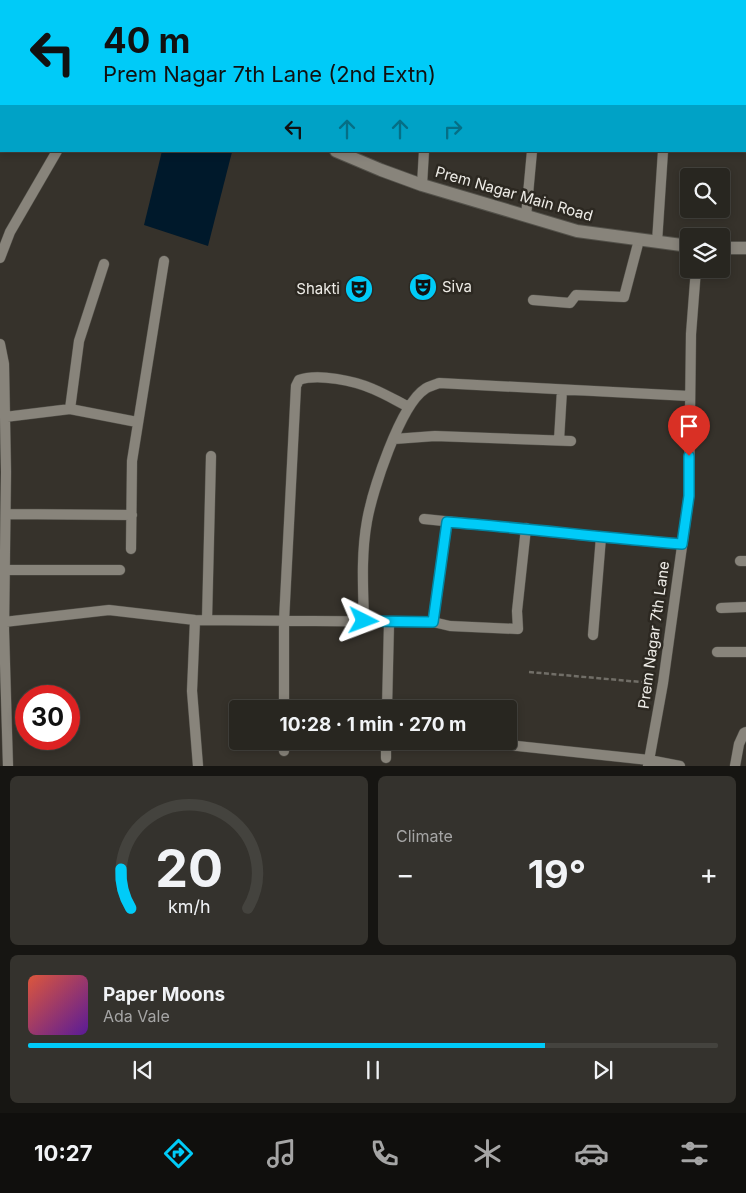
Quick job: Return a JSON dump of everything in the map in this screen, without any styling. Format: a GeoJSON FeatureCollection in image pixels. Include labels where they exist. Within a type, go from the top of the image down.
{"type":"FeatureCollection","features":[{"type":"Feature","properties":{"kind":"street"},"geometry":{"type":"LineString","coordinates":[[0,258],[10,232],[56,152]]}},
{"type":"Feature","properties":{"kind":"street","name":"Prem Nagar Main Road"},"geometry":{"type":"LineString","coordinates":[[338,152],[422,185],[578,232],[680,245]]}},
{"type":"Feature","properties":{"kind":"street"},"geometry":{"type":"LineString","coordinates":[[422,185],[424,152]]}},
{"type":"Feature","properties":{"kind":"street"},"geometry":{"type":"LineString","coordinates":[[526,216],[532,152]]}},
{"type":"Feature","properties":{"kind":"street"},"geometry":{"type":"LineString","coordinates":[[657,242],[663,152]]}},
{"type":"Feature","properties":{"kind":"street"},"geometry":{"type":"LineString","coordinates":[[533,300],[570,303],[576,294],[624,297],[639,240]]}},
{"type":"Feature","properties":{"kind":"street"},"geometry":{"type":"LineString","coordinates":[[730,248],[746,248]]}},
{"type":"Feature","properties":{"kind":"street"},"geometry":{"type":"LineString","coordinates":[[132,549],[132,461],[164,261]]}},
{"type":"Feature","properties":{"kind":"street"},"geometry":{"type":"LineString","coordinates":[[70,409],[79,341],[104,264]]}},
{"type":"Feature","properties":{"kind":"street","name":"Prem Nagar 7th Lane"},"geometry":{"type":"LineString","coordinates":[[648,763],[663,684],[689,496],[689,396],[695,278]]}},
{"type":"Feature","properties":{"kind":"street"},"geometry":{"type":"LineString","coordinates":[[0,344],[4,364],[3,489],[6,514],[3,627],[8,766]]}},
{"type":"Feature","properties":{"kind":"street"},"geometry":{"type":"LineString","coordinates":[[284,700],[284,621],[296,386],[299,380],[307,377],[351,382],[373,389],[409,408]]}},
{"type":"Feature","properties":{"kind":"street"},"geometry":{"type":"LineString","coordinates":[[364,621],[363,571],[366,522],[374,490],[394,439],[409,408],[424,389],[439,383],[689,396]]}},
{"type":"Feature","properties":{"kind":"street"},"geometry":{"type":"LineString","coordinates":[[559,440],[562,390]]}},
{"type":"Feature","properties":{"kind":"street"},"geometry":{"type":"LineString","coordinates":[[5,417],[70,409],[137,422]]}},
{"type":"Feature","properties":{"kind":"street"},"geometry":{"type":"LineString","coordinates":[[394,439],[435,436],[571,441]]}},
{"type":"Feature","properties":{"kind":"street"},"geometry":{"type":"LineString","coordinates":[[207,620],[211,456]]}},
{"type":"Feature","properties":{"kind":"street"},"geometry":{"type":"LineString","coordinates":[[6,514],[132,515]]}},
{"type":"Feature","properties":{"kind":"street"},"geometry":{"type":"LineString","coordinates":[[424,519],[682,544]]}},
{"type":"Feature","properties":{"kind":"street"},"geometry":{"type":"LineString","coordinates":[[433,622],[447,522]]}},
{"type":"Feature","properties":{"kind":"street"},"geometry":{"type":"LineString","coordinates":[[3,627],[109,610],[195,620],[433,622],[450,626],[518,629],[517,611],[526,528]]}},
{"type":"Feature","properties":{"kind":"street"},"geometry":{"type":"LineString","coordinates":[[593,635],[601,537]]}},
{"type":"Feature","properties":{"kind":"street"},"geometry":{"type":"LineString","coordinates":[[5,570],[120,570]]}},
{"type":"Feature","properties":{"kind":"street"},"geometry":{"type":"LineString","coordinates":[[721,608],[746,607]]}},
{"type":"Feature","properties":{"kind":"street"},"geometry":{"type":"LineString","coordinates":[[195,620],[192,691],[198,766]]}},
{"type":"Feature","properties":{"kind":"street"},"geometry":{"type":"LineString","coordinates":[[387,700],[389,623]]}},
{"type":"Feature","properties":{"kind":"street"},"geometry":{"type":"LineString","coordinates":[[717,652],[746,652]]}},
{"type":"Feature","properties":{"kind":"street"},"geometry":{"type":"LineString","coordinates":[[735,766],[739,744],[746,732]]}},
{"type":"Feature","properties":{"kind":"street"},"geometry":{"type":"LineString","coordinates":[[517,746],[680,766]]}},
{"type":"Feature","properties":{"kind":"street"},"geometry":{"type":"LineString","coordinates":[[386,750],[386,758]]}},
{"type":"Feature","properties":{"kind":"path"},"geometry":{"type":"LineString","coordinates":[[529,672],[663,684]]}},
{"type":"Feature","properties":{"kind":"water"},"geometry":{"type":"Polygon","coordinates":[[[162,152],[232,152],[208,246],[144,225],[162,152]]]}},
{"type":"Feature","properties":{"kind":"place","name":"Siva"},"geometry":{"type":"Point","coordinates":[423,287]}},
{"type":"Feature","properties":{"kind":"place","name":"Shakti"},"geometry":{"type":"Point","coordinates":[359,289]}},
{"type":"Feature","properties":{"kind":"route"},"geometry":{"type":"LineString","coordinates":[[364,621],[389,623],[433,622],[447,522],[682,544],[689,496],[689,456]]}}]}
